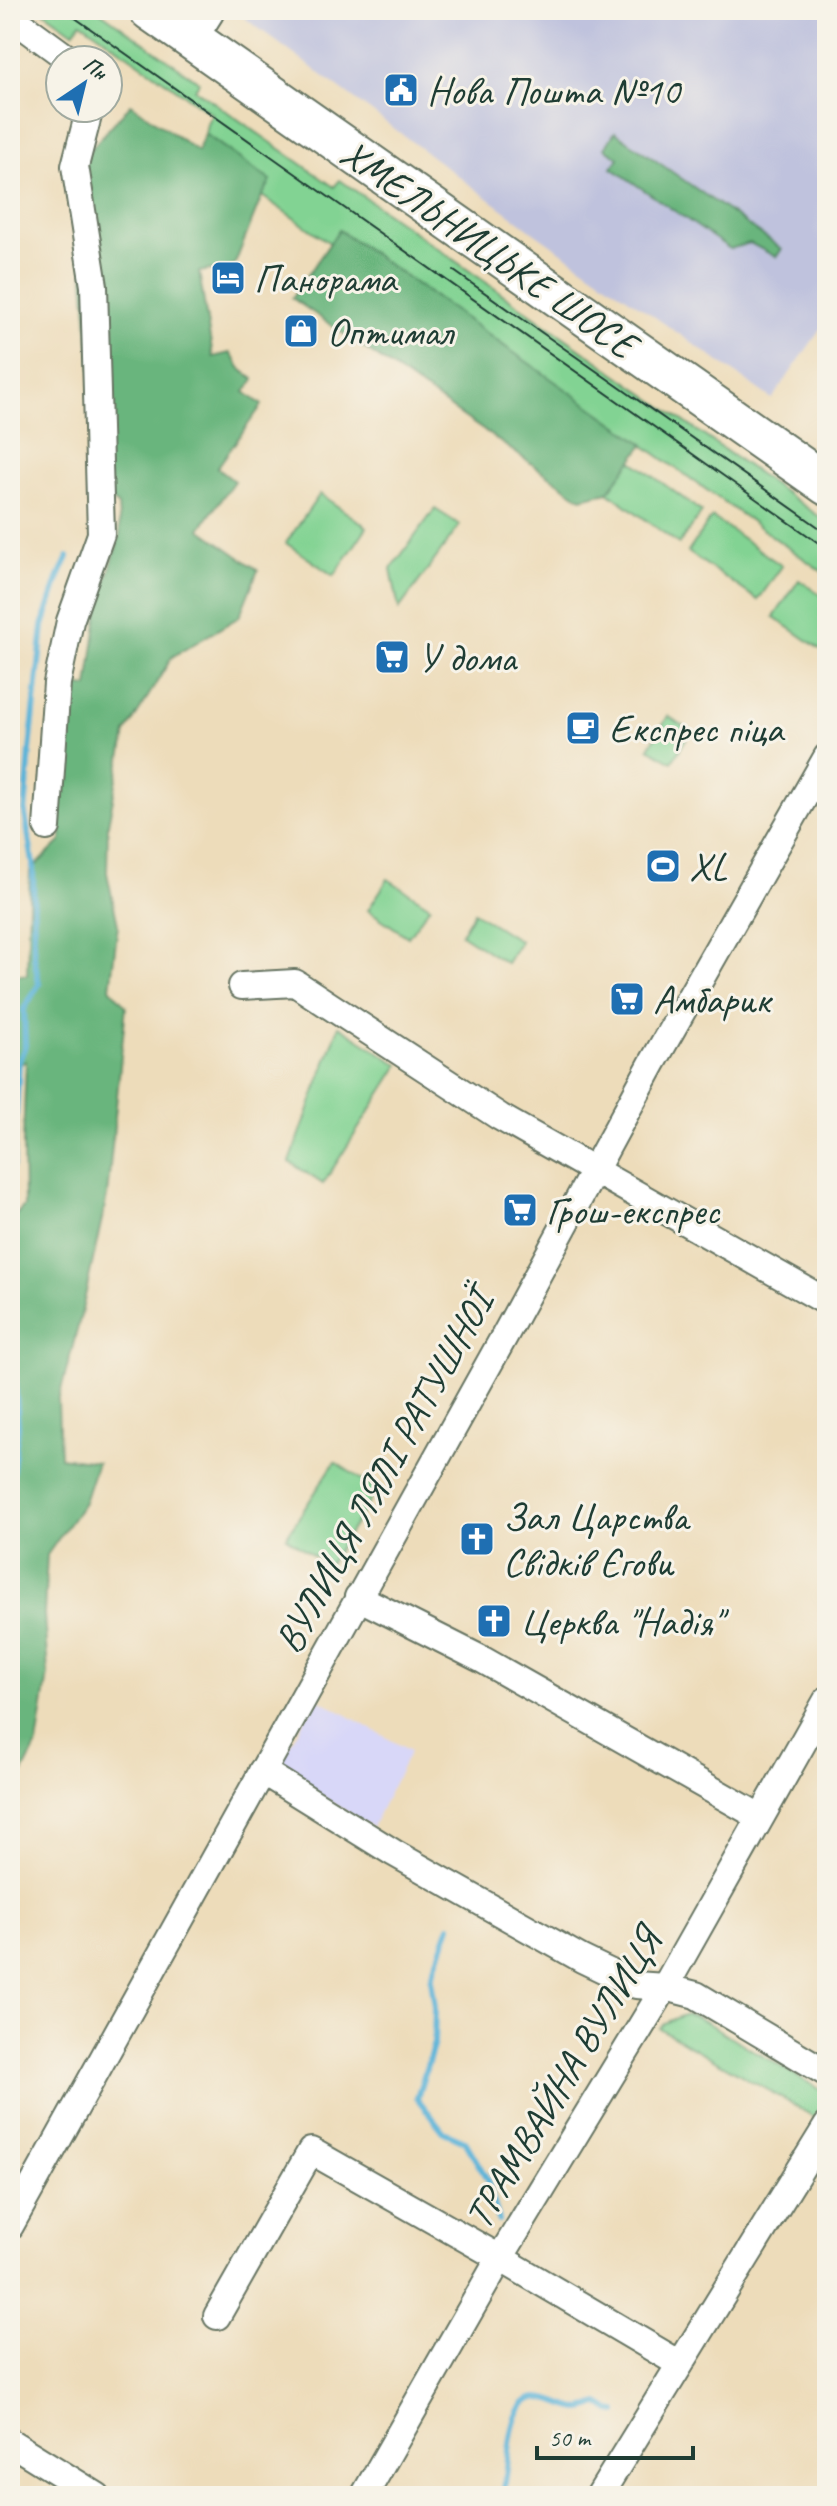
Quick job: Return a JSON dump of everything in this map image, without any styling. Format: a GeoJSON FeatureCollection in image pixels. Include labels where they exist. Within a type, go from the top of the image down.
{"type":"FeatureCollection","features":[{"type":"Feature","properties":{"kind":"main road","name":"ХМЕЛЬНИЦЬКЕ ШОСЕ"},"geometry":{"type":"LineString","coordinates":[[150,10],[197,24],[827,485]]}},
{"type":"Feature","properties":{"kind":"street"},"geometry":{"type":"LineString","coordinates":[[10,16],[48,44]]}},
{"type":"Feature","properties":{"kind":"street"},"geometry":{"type":"LineString","coordinates":[[47,827],[57,683],[70,621],[101,534],[94,286],[75,166],[86,124]]}},
{"type":"Feature","properties":{"kind":"street","name":"ВУЛИЦЯ ЛЯЛІ РАТУШНОЇ"},"geometry":{"type":"LineString","coordinates":[[10,2226],[593,1171],[827,757]]}},
{"type":"Feature","properties":{"kind":"street"},"geometry":{"type":"LineString","coordinates":[[242,986],[295,983],[500,1117],[827,1302]]}},
{"type":"Feature","properties":{"kind":"street"},"geometry":{"type":"LineString","coordinates":[[358,1597],[483,1660],[760,1817]]}},
{"type":"Feature","properties":{"kind":"street","name":"ТРАМВАЙНА ВУЛИЦЯ"},"geometry":{"type":"LineString","coordinates":[[364,2496],[500,2258],[665,1987],[827,1700]]}},
{"type":"Feature","properties":{"kind":"street"},"geometry":{"type":"LineString","coordinates":[[262,1771],[374,1841],[582,1959],[636,1985],[665,1987],[696,1995],[827,2073]]}},
{"type":"Feature","properties":{"kind":"street"},"geometry":{"type":"LineString","coordinates":[[599,2496],[827,2126]]}},
{"type":"Feature","properties":{"kind":"street"},"geometry":{"type":"LineString","coordinates":[[217,2316],[311,2151],[680,2364]]}},
{"type":"Feature","properties":{"kind":"street"},"geometry":{"type":"LineString","coordinates":[[10,2442],[97,2496]]}},
{"type":"Feature","properties":{"kind":"shaded area"},"geometry":{"type":"Polygon","coordinates":[[[234,10],[827,10],[827,320],[772,399],[535,233],[234,10]]]}},
{"type":"Feature","properties":{"kind":"shaded area"},"geometry":{"type":"Polygon","coordinates":[[[317,1698],[410,1751],[372,1827],[286,1774],[281,1760],[317,1698]]]}},
{"type":"Feature","properties":{"kind":"green space"},"geometry":{"type":"Polygon","coordinates":[[[42,10],[98,10],[199,82],[195,89],[334,187],[340,180],[827,522],[827,575],[339,230],[330,243],[262,196],[270,181],[205,134],[212,114],[124,52],[124,44],[112,44],[81,22],[73,32],[42,10]]]}},
{"type":"Feature","properties":{"kind":"green space"},"geometry":{"type":"Polygon","coordinates":[[[131,104],[197,151],[205,134],[271,181],[234,266],[199,272],[213,357],[230,353],[242,370],[254,379],[245,392],[262,405],[217,468],[234,481],[200,529],[258,570],[239,617],[172,657],[126,733],[108,824],[107,873],[118,925],[110,988],[126,1006],[107,1196],[58,1402],[60,1457],[97,1462],[84,1502],[47,1555],[44,1614],[48,1674],[37,1745],[10,1797],[10,1221],[24,1206],[26,1061],[10,1071],[10,974],[27,975],[30,871],[61,841],[60,683],[88,687],[99,607],[120,535],[118,506],[101,489],[75,166],[113,124],[124,124],[124,112],[131,104]]]}},
{"type":"Feature","properties":{"kind":"green space"},"geometry":{"type":"Polygon","coordinates":[[[615,132],[782,249],[776,257],[750,243],[730,249],[612,168],[619,158],[605,148],[615,132]]]}},
{"type":"Feature","properties":{"kind":"green space"},"geometry":{"type":"Polygon","coordinates":[[[339,230],[644,444],[608,492],[581,498],[292,298],[339,230]]]}},
{"type":"Feature","properties":{"kind":"green space"},"geometry":{"type":"Polygon","coordinates":[[[631,460],[702,512],[679,544],[608,492],[631,460]]]}},
{"type":"Feature","properties":{"kind":"green space"},"geometry":{"type":"Polygon","coordinates":[[[320,494],[367,527],[334,576],[286,543],[320,494]]]}},
{"type":"Feature","properties":{"kind":"green space"},"geometry":{"type":"Polygon","coordinates":[[[435,509],[460,525],[399,609],[391,569],[435,509]]]}},
{"type":"Feature","properties":{"kind":"green space"},"geometry":{"type":"Polygon","coordinates":[[[712,517],[782,566],[758,600],[688,552],[712,517]]]}},
{"type":"Feature","properties":{"kind":"green space"},"geometry":{"type":"Polygon","coordinates":[[[799,580],[827,599],[827,654],[774,617],[799,580]]]}},
{"type":"Feature","properties":{"kind":"green space"},"geometry":{"type":"Polygon","coordinates":[[[668,716],[691,731],[672,762],[649,748],[668,716]]]}},
{"type":"Feature","properties":{"kind":"green space"},"geometry":{"type":"Polygon","coordinates":[[[388,879],[430,906],[408,937],[368,910],[388,879]]]}},
{"type":"Feature","properties":{"kind":"green space"},"geometry":{"type":"Polygon","coordinates":[[[474,912],[520,941],[506,963],[461,934],[474,912]]]}},
{"type":"Feature","properties":{"kind":"green space"},"geometry":{"type":"Polygon","coordinates":[[[339,1026],[399,1065],[323,1184],[290,1162],[339,1026]]]}},
{"type":"Feature","properties":{"kind":"green space"},"geometry":{"type":"Polygon","coordinates":[[[335,1462],[377,1490],[328,1565],[286,1537],[335,1462]]]}},
{"type":"Feature","properties":{"kind":"green space"},"geometry":{"type":"Polygon","coordinates":[[[686,2014],[697,2017],[824,2092],[827,2099],[818,2119],[659,2028],[686,2014]]]}},
{"type":"Feature","properties":{"kind":"waterway"},"geometry":{"type":"LineString","coordinates":[[10,1172],[19,1061],[25,1046],[24,1009],[39,984],[34,956],[33,863],[25,814],[30,750],[43,626],[68,557]]}},
{"type":"Feature","properties":{"kind":"waterway"},"geometry":{"type":"LineString","coordinates":[[10,1312],[18,1426],[10,1491]]}},
{"type":"Feature","properties":{"kind":"waterway"},"geometry":{"type":"LineString","coordinates":[[450,1926],[431,1979],[435,2007],[434,2043],[417,2098],[444,2132],[465,2141],[487,2179],[499,2220]]}},
{"type":"Feature","properties":{"kind":"waterway"},"geometry":{"type":"LineString","coordinates":[[502,2496],[514,2423],[528,2401],[539,2398],[581,2409],[599,2404],[617,2412]]}},
{"type":"Feature","properties":{"kind":"tram line"},"geometry":{"type":"LineString","coordinates":[[64,10],[827,549]]}},
{"type":"Feature","properties":{"kind":"tram line"},"geometry":{"type":"LineString","coordinates":[[454,271],[827,533]]}},
{"type":"Feature","properties":{"kind":"place","name":"Нова Пошта №10"},"geometry":{"type":"Point","coordinates":[401,90]}},
{"type":"Feature","properties":{"kind":"place","name":"Панорама"},"geometry":{"type":"Point","coordinates":[228,278]}},
{"type":"Feature","properties":{"kind":"place","name":"Оптимал"},"geometry":{"type":"Point","coordinates":[301,331]}},
{"type":"Feature","properties":{"kind":"place","name":"У дома"},"geometry":{"type":"Point","coordinates":[392,657]}},
{"type":"Feature","properties":{"kind":"place","name":"Експрес піца"},"geometry":{"type":"Point","coordinates":[583,728]}},
{"type":"Feature","properties":{"kind":"place","name":"XL"},"geometry":{"type":"Point","coordinates":[663,866]}},
{"type":"Feature","properties":{"kind":"place","name":"Амбарик"},"geometry":{"type":"Point","coordinates":[627,999]}},
{"type":"Feature","properties":{"kind":"place","name":"Грош-експрес"},"geometry":{"type":"Point","coordinates":[520,1210]}},
{"type":"Feature","properties":{"kind":"place","name":"Зал Царства Свідків Єгови"},"geometry":{"type":"Point","coordinates":[477,1539]}},
{"type":"Feature","properties":{"kind":"place","name":"Церква \"Надія\""},"geometry":{"type":"Point","coordinates":[494,1621]}}]}
